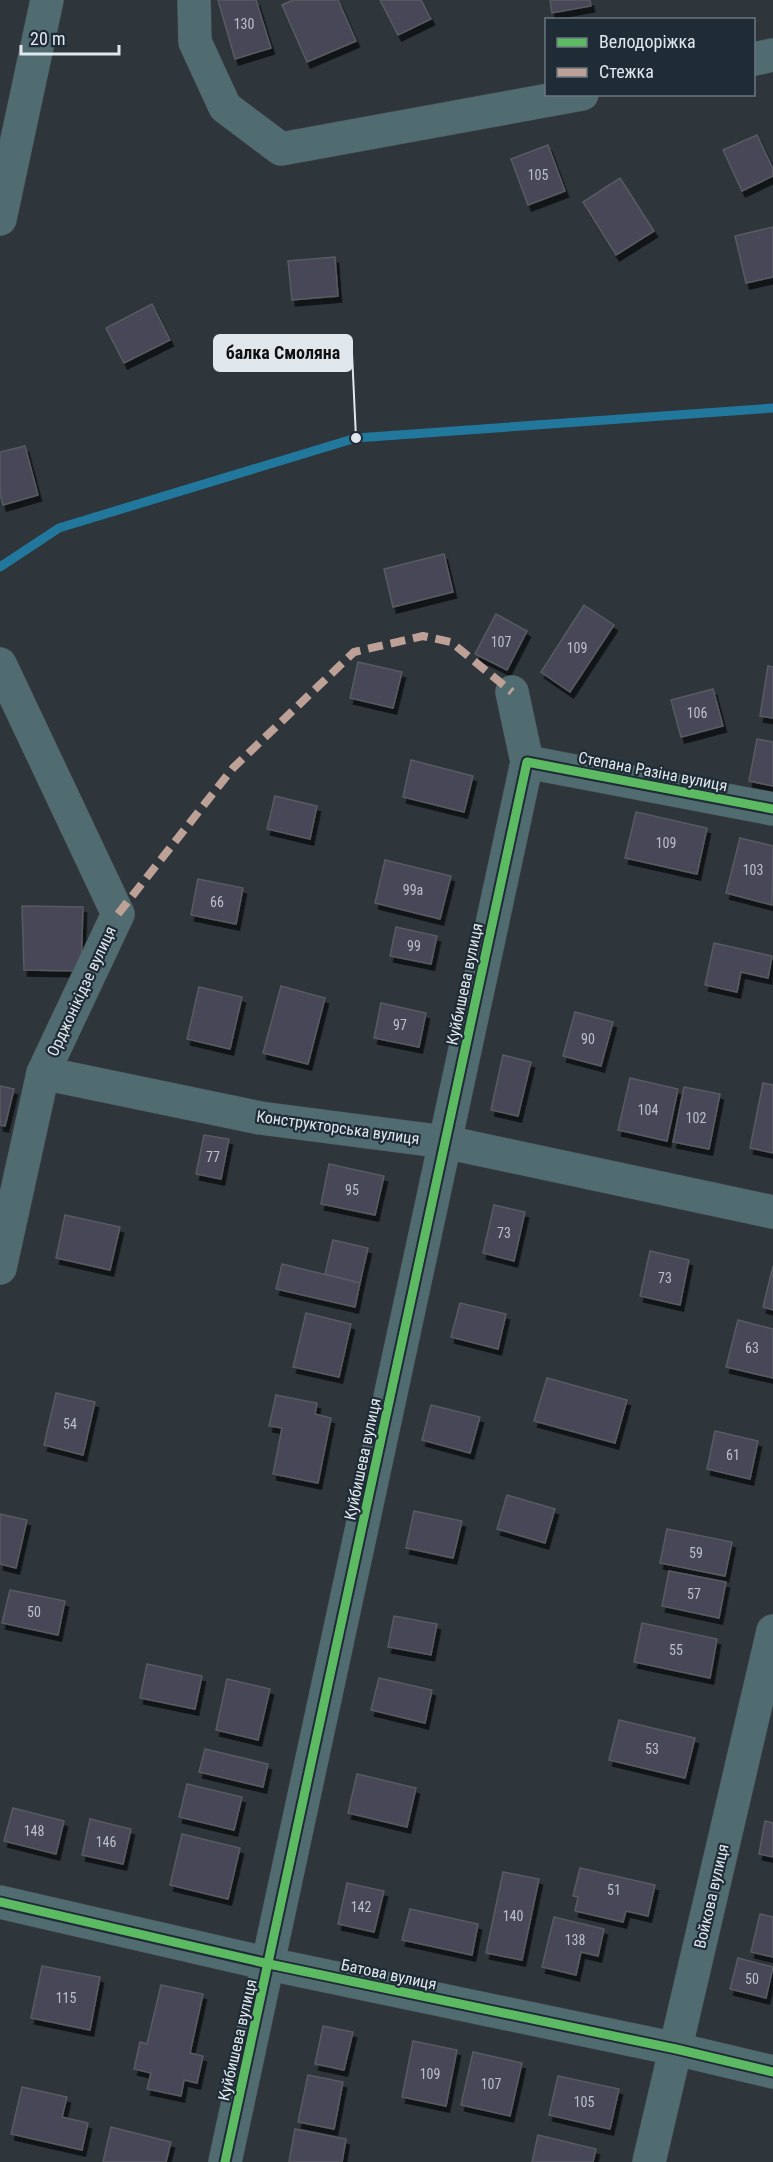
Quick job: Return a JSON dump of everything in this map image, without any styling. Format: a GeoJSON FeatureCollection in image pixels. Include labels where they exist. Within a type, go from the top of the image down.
{"type":"FeatureCollection","features":[{"type":"Feature","properties":{"kind":"street"},"geometry":{"type":"LineString","coordinates":[[0,219],[47,0]]}},
{"type":"Feature","properties":{"kind":"street"},"geometry":{"type":"LineString","coordinates":[[194,0],[195,42],[225,106],[280,149],[571,96]]}},
{"type":"Feature","properties":{"kind":"street"},"geometry":{"type":"LineString","coordinates":[[755,59],[773,55]]}},
{"type":"Feature","properties":{"kind":"street","name":"Орджонікідзе вулиця"},"geometry":{"type":"LineString","coordinates":[[0,664],[118,914],[43,1072],[0,1268]]}},
{"type":"Feature","properties":{"kind":"street"},"geometry":{"type":"LineString","coordinates":[[512,692],[527,762]]}},
{"type":"Feature","properties":{"kind":"street","name":"Степана Разіна вулиця"},"geometry":{"type":"LineString","coordinates":[[527,762],[773,809]]}},
{"type":"Feature","properties":{"kind":"street","name":"Куйбишева вулиця"},"geometry":{"type":"LineString","coordinates":[[225,2162],[527,762]]}},
{"type":"Feature","properties":{"kind":"street","name":"Конструкторська вулиця"},"geometry":{"type":"LineString","coordinates":[[43,1072],[260,1118],[445,1142],[773,1212]]}},
{"type":"Feature","properties":{"kind":"street","name":"Войкова вулиця"},"geometry":{"type":"LineString","coordinates":[[649,2162],[773,1631]]}},
{"type":"Feature","properties":{"kind":"street","name":"Батова вулиця"},"geometry":{"type":"LineString","coordinates":[[0,1902],[269,1964],[676,2049],[773,2072]]}},
{"type":"Feature","properties":{"kind":"building"},"geometry":{"type":"Polygon","coordinates":[[[218,0],[256,0],[271,48],[235,59],[218,0]]]}},
{"type":"Feature","properties":{"kind":"building"},"geometry":{"type":"Polygon","coordinates":[[[293,0],[338,0],[356,41],[307,62],[282,5],[293,0]]]}},
{"type":"Feature","properties":{"kind":"building"},"geometry":{"type":"Polygon","coordinates":[[[380,0],[421,0],[431,19],[398,35],[380,0]]]}},
{"type":"Feature","properties":{"kind":"building"},"geometry":{"type":"Polygon","coordinates":[[[550,0],[590,0],[591,6],[552,13],[550,0]]]}},
{"type":"Feature","properties":{"kind":"building"},"geometry":{"type":"Polygon","coordinates":[[[757,135],[773,169],[773,176],[742,191],[723,150],[757,135]]]}},
{"type":"Feature","properties":{"kind":"building"},"geometry":{"type":"Polygon","coordinates":[[[548,145],[565,191],[528,205],[511,159],[548,145]]]}},
{"type":"Feature","properties":{"kind":"building"},"geometry":{"type":"Polygon","coordinates":[[[620,178],[654,231],[616,255],[583,202],[620,178]]]}},
{"type":"Feature","properties":{"kind":"building"},"geometry":{"type":"Polygon","coordinates":[[[773,227],[773,277],[746,283],[735,236],[773,227]]]}},
{"type":"Feature","properties":{"kind":"building"},"geometry":{"type":"Polygon","coordinates":[[[335,257],[338,296],[292,300],[288,261],[335,257]]]}},
{"type":"Feature","properties":{"kind":"building"},"geometry":{"type":"Polygon","coordinates":[[[152,304],[170,340],[124,363],[106,328],[152,304]]]}},
{"type":"Feature","properties":{"kind":"building"},"geometry":{"type":"Polygon","coordinates":[[[25,446],[38,495],[3,505],[0,494],[0,452],[25,446]]]}},
{"type":"Feature","properties":{"kind":"building"},"geometry":{"type":"Polygon","coordinates":[[[444,554],[453,592],[393,607],[384,569],[444,554]]]}},
{"type":"Feature","properties":{"kind":"building"},"geometry":{"type":"Polygon","coordinates":[[[584,605],[614,625],[570,692],[541,672],[584,605]]]}},
{"type":"Feature","properties":{"kind":"building"},"geometry":{"type":"Polygon","coordinates":[[[496,614],[527,631],[507,670],[475,654],[496,614]]]}},
{"type":"Feature","properties":{"kind":"building"},"geometry":{"type":"Polygon","coordinates":[[[358,662],[402,672],[393,708],[350,698],[358,662]]]}},
{"type":"Feature","properties":{"kind":"building"},"geometry":{"type":"Polygon","coordinates":[[[768,666],[773,667],[773,718],[760,716],[768,666]]]}},
{"type":"Feature","properties":{"kind":"building"},"geometry":{"type":"Polygon","coordinates":[[[713,689],[723,726],[681,737],[671,700],[713,689]]]}},
{"type":"Feature","properties":{"kind":"building"},"geometry":{"type":"Polygon","coordinates":[[[757,739],[773,742],[773,786],[749,781],[757,739]]]}},
{"type":"Feature","properties":{"kind":"building"},"geometry":{"type":"Polygon","coordinates":[[[411,760],[473,776],[464,812],[403,797],[411,760]]]}},
{"type":"Feature","properties":{"kind":"building"},"geometry":{"type":"Polygon","coordinates":[[[275,796],[317,806],[310,839],[267,829],[275,796]]]}},
{"type":"Feature","properties":{"kind":"building"},"geometry":{"type":"Polygon","coordinates":[[[636,812],[707,828],[697,874],[625,858],[636,812]]]}},
{"type":"Feature","properties":{"kind":"building"},"geometry":{"type":"Polygon","coordinates":[[[740,838],[773,846],[772,905],[726,893],[740,838]]]}},
{"type":"Feature","properties":{"kind":"building"},"geometry":{"type":"Polygon","coordinates":[[[385,860],[451,876],[440,919],[375,903],[385,860]]]}},
{"type":"Feature","properties":{"kind":"building"},"geometry":{"type":"Polygon","coordinates":[[[198,879],[243,888],[236,924],[191,915],[198,879]]]}},
{"type":"Feature","properties":{"kind":"building"},"geometry":{"type":"Polygon","coordinates":[[[22,906],[83,907],[81,971],[24,970],[22,906]]]}},
{"type":"Feature","properties":{"kind":"building"},"geometry":{"type":"Polygon","coordinates":[[[396,927],[437,936],[431,964],[390,956],[396,927]]]}},
{"type":"Feature","properties":{"kind":"building"},"geometry":{"type":"Polygon","coordinates":[[[714,943],[772,956],[768,978],[741,972],[737,992],[705,985],[714,943]]]}},
{"type":"Feature","properties":{"kind":"building"},"geometry":{"type":"Polygon","coordinates":[[[281,986],[325,998],[308,1064],[263,1053],[281,986]]]}},
{"type":"Feature","properties":{"kind":"building"},"geometry":{"type":"Polygon","coordinates":[[[199,987],[242,997],[230,1049],[187,1039],[199,987]]]}},
{"type":"Feature","properties":{"kind":"building"},"geometry":{"type":"Polygon","coordinates":[[[381,1003],[426,1013],[419,1047],[374,1038],[381,1003]]]}},
{"type":"Feature","properties":{"kind":"building"},"geometry":{"type":"Polygon","coordinates":[[[575,1012],[613,1022],[601,1066],[563,1056],[575,1012]]]}},
{"type":"Feature","properties":{"kind":"building"},"geometry":{"type":"Polygon","coordinates":[[[503,1055],[531,1062],[518,1116],[491,1110],[503,1055]]]}},
{"type":"Feature","properties":{"kind":"building"},"geometry":{"type":"Polygon","coordinates":[[[630,1078],[678,1089],[667,1141],[618,1130],[630,1078]]]}},
{"type":"Feature","properties":{"kind":"building"},"geometry":{"type":"Polygon","coordinates":[[[763,1083],[773,1085],[773,1153],[750,1148],[763,1083]]]}},
{"type":"Feature","properties":{"kind":"building"},"geometry":{"type":"Polygon","coordinates":[[[0,1086],[14,1089],[5,1126],[0,1125],[0,1086]]]}},
{"type":"Feature","properties":{"kind":"building"},"geometry":{"type":"Polygon","coordinates":[[[684,1087],[720,1094],[709,1149],[673,1142],[684,1087]]]}},
{"type":"Feature","properties":{"kind":"building"},"geometry":{"type":"Polygon","coordinates":[[[204,1135],[229,1139],[221,1179],[196,1174],[204,1135]]]}},
{"type":"Feature","properties":{"kind":"building"},"geometry":{"type":"Polygon","coordinates":[[[329,1164],[384,1176],[375,1215],[321,1204],[329,1164]]]}},
{"type":"Feature","properties":{"kind":"building"},"geometry":{"type":"Polygon","coordinates":[[[494,1205],[525,1212],[514,1261],[483,1253],[494,1205]]]}},
{"type":"Feature","properties":{"kind":"building"},"geometry":{"type":"Polygon","coordinates":[[[65,1215],[120,1227],[110,1270],[56,1258],[65,1215]]]}},
{"type":"Feature","properties":{"kind":"building"},"geometry":{"type":"Polygon","coordinates":[[[333,1240],[368,1248],[360,1283],[325,1274],[333,1240]]]}},
{"type":"Feature","properties":{"kind":"building"},"geometry":{"type":"Polygon","coordinates":[[[650,1251],[689,1260],[680,1305],[640,1296],[650,1251]]]}},
{"type":"Feature","properties":{"kind":"building"},"geometry":{"type":"Polygon","coordinates":[[[282,1264],[360,1283],[355,1307],[276,1289],[282,1264]]]}},
{"type":"Feature","properties":{"kind":"building"},"geometry":{"type":"Polygon","coordinates":[[[773,1266],[773,1310],[763,1307],[773,1266]]]}},
{"type":"Feature","properties":{"kind":"building"},"geometry":{"type":"Polygon","coordinates":[[[460,1303],[506,1314],[498,1349],[451,1337],[460,1303]]]}},
{"type":"Feature","properties":{"kind":"building"},"geometry":{"type":"Polygon","coordinates":[[[306,1313],[351,1324],[339,1377],[293,1367],[306,1313]]]}},
{"type":"Feature","properties":{"kind":"building"},"geometry":{"type":"Polygon","coordinates":[[[738,1320],[773,1329],[773,1378],[726,1367],[738,1320]]]}},
{"type":"Feature","properties":{"kind":"building"},"geometry":{"type":"Polygon","coordinates":[[[547,1378],[627,1400],[615,1443],[534,1421],[547,1378]]]}},
{"type":"Feature","properties":{"kind":"building"},"geometry":{"type":"Polygon","coordinates":[[[56,1393],[95,1402],[83,1455],[44,1445],[56,1393]]]}},
{"type":"Feature","properties":{"kind":"building"},"geometry":{"type":"Polygon","coordinates":[[[276,1395],[317,1403],[315,1414],[331,1418],[318,1483],[273,1474],[282,1428],[269,1426],[276,1395]]]}},
{"type":"Feature","properties":{"kind":"building"},"geometry":{"type":"Polygon","coordinates":[[[431,1405],[480,1417],[470,1453],[422,1440],[431,1405]]]}},
{"type":"Feature","properties":{"kind":"building"},"geometry":{"type":"Polygon","coordinates":[[[715,1431],[758,1441],[750,1479],[707,1469],[715,1431]]]}},
{"type":"Feature","properties":{"kind":"building"},"geometry":{"type":"Polygon","coordinates":[[[507,1495],[555,1509],[545,1543],[497,1529],[507,1495]]]}},
{"type":"Feature","properties":{"kind":"building"},"geometry":{"type":"Polygon","coordinates":[[[414,1511],[462,1521],[453,1558],[406,1548],[414,1511]]]}},
{"type":"Feature","properties":{"kind":"building"},"geometry":{"type":"Polygon","coordinates":[[[0,1514],[27,1520],[16,1568],[0,1564],[0,1514]]]}},
{"type":"Feature","properties":{"kind":"building"},"geometry":{"type":"Polygon","coordinates":[[[667,1529],[732,1542],[725,1576],[660,1563],[667,1529]]]}},
{"type":"Feature","properties":{"kind":"building"},"geometry":{"type":"Polygon","coordinates":[[[669,1571],[726,1582],[719,1618],[662,1606],[669,1571]]]}},
{"type":"Feature","properties":{"kind":"building"},"geometry":{"type":"Polygon","coordinates":[[[10,1590],[65,1601],[58,1635],[2,1623],[10,1590]]]}},
{"type":"Feature","properties":{"kind":"building"},"geometry":{"type":"Polygon","coordinates":[[[394,1616],[437,1624],[431,1655],[388,1647],[394,1616]]]}},
{"type":"Feature","properties":{"kind":"building"},"geometry":{"type":"Polygon","coordinates":[[[642,1623],[717,1639],[710,1678],[634,1662],[642,1623]]]}},
{"type":"Feature","properties":{"kind":"building"},"geometry":{"type":"Polygon","coordinates":[[[147,1664],[202,1676],[195,1709],[140,1698],[147,1664]]]}},
{"type":"Feature","properties":{"kind":"building"},"geometry":{"type":"Polygon","coordinates":[[[379,1678],[432,1690],[425,1723],[371,1710],[379,1678]]]}},
{"type":"Feature","properties":{"kind":"building"},"geometry":{"type":"Polygon","coordinates":[[[227,1679],[270,1689],[258,1740],[216,1730],[227,1679]]]}},
{"type":"Feature","properties":{"kind":"building"},"geometry":{"type":"Polygon","coordinates":[[[619,1720],[695,1738],[685,1778],[609,1760],[619,1720]]]}},
{"type":"Feature","properties":{"kind":"building"},"geometry":{"type":"Polygon","coordinates":[[[205,1749],[268,1764],[263,1787],[199,1772],[205,1749]]]}},
{"type":"Feature","properties":{"kind":"building"},"geometry":{"type":"Polygon","coordinates":[[[357,1774],[416,1788],[407,1827],[348,1813],[357,1774]]]}},
{"type":"Feature","properties":{"kind":"building"},"geometry":{"type":"Polygon","coordinates":[[[187,1784],[242,1797],[234,1830],[179,1817],[187,1784]]]}},
{"type":"Feature","properties":{"kind":"building"},"geometry":{"type":"Polygon","coordinates":[[[13,1808],[64,1821],[56,1854],[4,1841],[13,1808]]]}},
{"type":"Feature","properties":{"kind":"building"},"geometry":{"type":"Polygon","coordinates":[[[90,1819],[131,1829],[123,1864],[82,1855],[90,1819]]]}},
{"type":"Feature","properties":{"kind":"building"},"geometry":{"type":"Polygon","coordinates":[[[765,1821],[773,1823],[773,1857],[759,1854],[765,1821]]]}},
{"type":"Feature","properties":{"kind":"building"},"geometry":{"type":"Polygon","coordinates":[[[182,1834],[240,1848],[228,1899],[170,1885],[182,1834]]]}},
{"type":"Feature","properties":{"kind":"building"},"geometry":{"type":"Polygon","coordinates":[[[580,1868],[655,1885],[648,1916],[626,1911],[623,1922],[575,1911],[578,1897],[573,1896],[580,1868]]]}},
{"type":"Feature","properties":{"kind":"building"},"geometry":{"type":"Polygon","coordinates":[[[503,1872],[539,1879],[522,1960],[486,1953],[503,1872]]]}},
{"type":"Feature","properties":{"kind":"building"},"geometry":{"type":"Polygon","coordinates":[[[347,1883],[384,1891],[374,1932],[338,1924],[347,1883]]]}},
{"type":"Feature","properties":{"kind":"building"},"geometry":{"type":"Polygon","coordinates":[[[410,1909],[478,1924],[472,1955],[402,1940],[410,1909]]]}},
{"type":"Feature","properties":{"kind":"building"},"geometry":{"type":"Polygon","coordinates":[[[760,1914],[773,1917],[773,1957],[751,1952],[760,1914]]]}},
{"type":"Feature","properties":{"kind":"building"},"geometry":{"type":"Polygon","coordinates":[[[554,1917],[604,1929],[598,1956],[581,1952],[576,1975],[542,1967],[554,1917]]]}},
{"type":"Feature","properties":{"kind":"building"},"geometry":{"type":"Polygon","coordinates":[[[738,1958],[773,1967],[766,1998],[730,1989],[738,1958]]]}},
{"type":"Feature","properties":{"kind":"building"},"geometry":{"type":"Polygon","coordinates":[[[42,1966],[100,1977],[90,2030],[31,2018],[42,1966]]]}},
{"type":"Feature","properties":{"kind":"building"},"geometry":{"type":"Polygon","coordinates":[[[161,1985],[203,1994],[190,2053],[203,2056],[197,2083],[184,2080],[181,2096],[147,2089],[151,2073],[134,2069],[140,2042],[147,2044],[161,1985]]]}},
{"type":"Feature","properties":{"kind":"building"},"geometry":{"type":"Polygon","coordinates":[[[323,2026],[353,2032],[344,2070],[315,2064],[323,2026]]]}},
{"type":"Feature","properties":{"kind":"building"},"geometry":{"type":"Polygon","coordinates":[[[413,2041],[457,2050],[446,2106],[402,2097],[413,2041]]]}},
{"type":"Feature","properties":{"kind":"building"},"geometry":{"type":"Polygon","coordinates":[[[473,2052],[522,2063],[510,2116],[461,2105],[473,2052]]]}},
{"type":"Feature","properties":{"kind":"building"},"geometry":{"type":"Polygon","coordinates":[[[308,2075],[343,2082],[334,2129],[298,2122],[308,2075]]]}},
{"type":"Feature","properties":{"kind":"building"},"geometry":{"type":"Polygon","coordinates":[[[558,2076],[619,2089],[610,2129],[549,2115],[558,2076]]]}},
{"type":"Feature","properties":{"kind":"building"},"geometry":{"type":"Polygon","coordinates":[[[22,2087],[67,2097],[62,2117],[88,2123],[82,2150],[11,2134],[22,2087]]]}},
{"type":"Feature","properties":{"kind":"building"},"geometry":{"type":"Polygon","coordinates":[[[111,2127],[171,2142],[166,2162],[103,2162],[111,2127]]]}},
{"type":"Feature","properties":{"kind":"building"},"geometry":{"type":"Polygon","coordinates":[[[295,2129],[346,2139],[342,2162],[289,2162],[295,2129]]]}},
{"type":"Feature","properties":{"kind":"building"},"geometry":{"type":"Polygon","coordinates":[[[538,2135],[596,2149],[593,2162],[532,2162],[538,2135]]]}},
{"type":"Feature","properties":{"kind":"waterway"},"geometry":{"type":"LineString","coordinates":[[0,567],[59,528],[356,438],[773,408]]}},
{"type":"Feature","properties":{"kind":"marked path"},"geometry":{"type":"LineString","coordinates":[[118,914],[233,768],[354,652],[423,636],[451,642],[512,692]]}},
{"type":"Feature","properties":{"kind":"cycle path"},"geometry":{"type":"LineString","coordinates":[[225,2162],[527,762],[773,809]]}},
{"type":"Feature","properties":{"kind":"cycle path"},"geometry":{"type":"LineString","coordinates":[[0,1902],[269,1964],[676,2049],[773,2072]]}},
{"type":"Feature","properties":{"kind":"place","name":"балка Смоляна"},"geometry":{"type":"Point","coordinates":[356,438]}}]}
